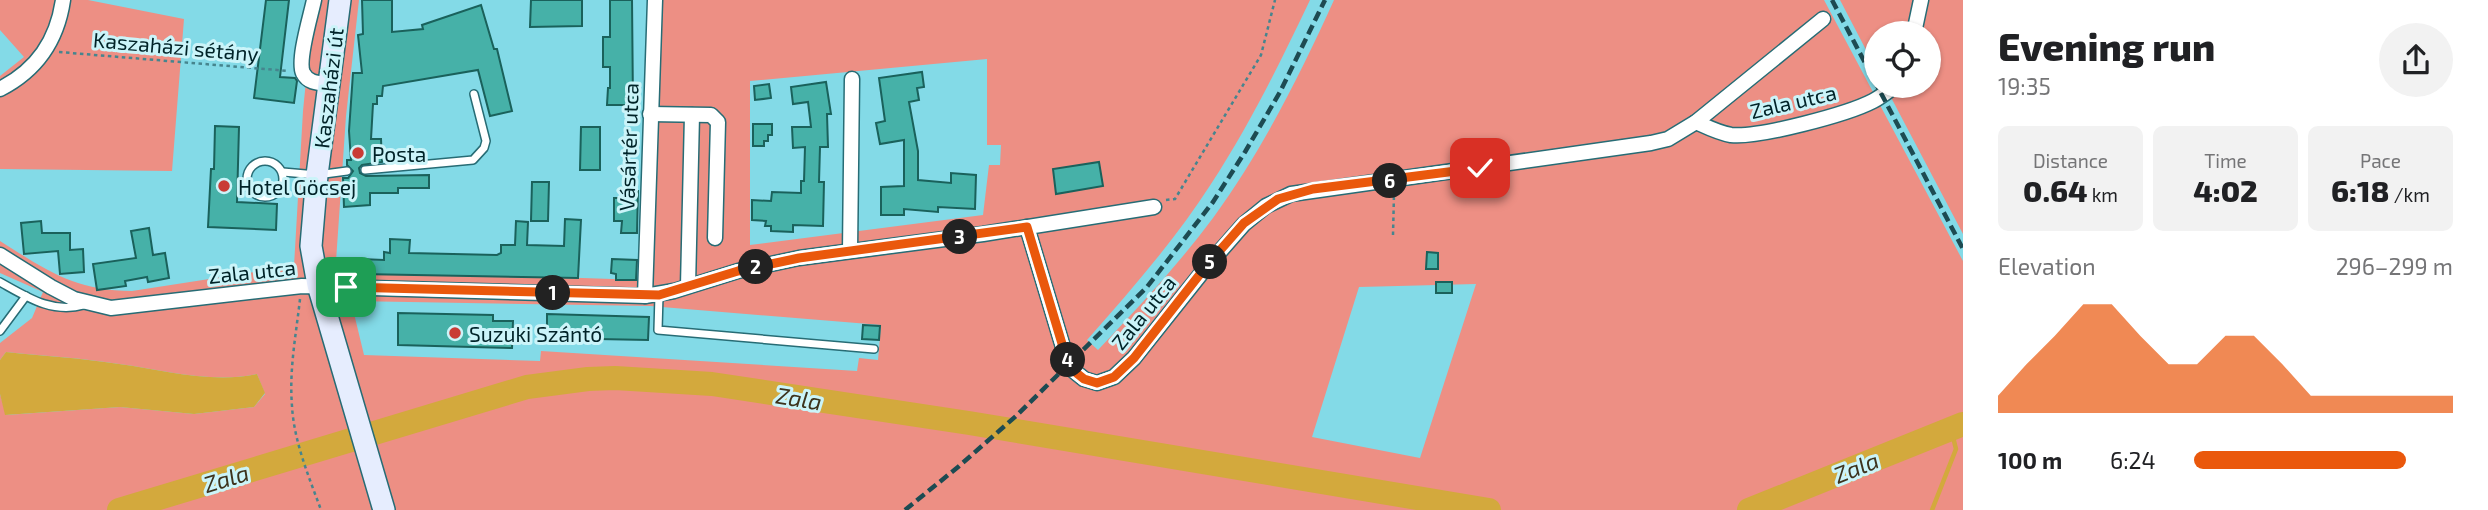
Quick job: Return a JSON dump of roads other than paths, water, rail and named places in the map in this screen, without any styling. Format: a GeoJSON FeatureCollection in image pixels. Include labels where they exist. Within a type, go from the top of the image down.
{"type":"FeatureCollection","features":[{"type":"Feature","properties":{"kind":"street"},"geometry":{"type":"LineString","coordinates":[[0,89],[25,73],[47,51],[54,37],[63,0]]}},
{"type":"Feature","properties":{"kind":"street"},"geometry":{"type":"LineString","coordinates":[[314,0],[302,61],[303,72],[310,81],[328,84]]}},
{"type":"Feature","properties":{"kind":"street","name":"Kaszaházi út"},"geometry":{"type":"LineString","coordinates":[[340,0],[317,174],[310,286],[334,340],[384,510]]}},
{"type":"Feature","properties":{"kind":"street","name":"Vásártér utca"},"geometry":{"type":"LineString","coordinates":[[652,295],[650,114],[654,0]]}},
{"type":"Feature","properties":{"kind":"street"},"geometry":{"type":"LineString","coordinates":[[1917,21],[1921,0]]}},
{"type":"Feature","properties":{"kind":"street","name":"Zala utca"},"geometry":{"type":"LineString","coordinates":[[1027,227],[1066,357],[1078,375],[1097,383],[1114,377],[1134,358],[1208,264],[1244,223],[1266,206],[1291,194],[1313,189],[1394,180],[1668,139],[1696,122],[1823,19]]}},
{"type":"Feature","properties":{"kind":"street"},"geometry":{"type":"LineString","coordinates":[[850,251],[852,79]]}},
{"type":"Feature","properties":{"kind":"street","name":"Zala utca"},"geometry":{"type":"LineString","coordinates":[[1696,122],[1733,135],[1760,132],[1812,122],[1877,98]]}},
{"type":"Feature","properties":{"kind":"street"},"geometry":{"type":"LineString","coordinates":[[650,114],[711,116],[718,122],[715,234],[690,235]]}},
{"type":"Feature","properties":{"kind":"street"},"geometry":{"type":"LineString","coordinates":[[688,286],[692,115]]}},
{"type":"Feature","properties":{"kind":"street","name":"Zala utca"},"geometry":{"type":"LineString","coordinates":[[0,255],[74,299],[111,308],[310,286],[652,295],[738,271],[799,258],[1154,207]]}},
{"type":"Feature","properties":{"kind":"lane"},"geometry":{"type":"LineString","coordinates":[[365,170],[473,160],[484,148],[486,141],[474,94]]}},
{"type":"Feature","properties":{"kind":"lane"},"geometry":{"type":"LineString","coordinates":[[283,173],[283,184],[275,194],[264,197],[249,187],[247,181],[249,170],[264,160],[275,163],[283,173],[347,171]]}},
{"type":"Feature","properties":{"kind":"lane"},"geometry":{"type":"LineString","coordinates":[[0,282],[54,308],[74,308],[92,303]]}},
{"type":"Feature","properties":{"kind":"lane"},"geometry":{"type":"LineString","coordinates":[[652,295],[658,330],[874,349]]}},
{"type":"Feature","properties":{"kind":"lane"},"geometry":{"type":"LineString","coordinates":[[0,331],[26,296]]}},
{"type":"Feature","properties":{"kind":"waterway","name":"Zala"},"geometry":{"type":"LineString","coordinates":[[119,510],[527,387],[615,378],[712,384],[969,423],[1489,510]]}},
{"type":"Feature","properties":{"kind":"waterway","name":"Zala"},"geometry":{"type":"LineString","coordinates":[[1749,510],[1963,424]]}},
{"type":"Feature","properties":{"kind":"waterway"},"geometry":{"type":"LineString","coordinates":[[1932,510],[1956,449],[1951,429]]}},
{"type":"Feature","properties":{"kind":"railway"},"geometry":{"type":"LineString","coordinates":[[905,510],[1016,416],[1147,287],[1213,202],[1245,152],[1280,92],[1325,0]]}},
{"type":"Feature","properties":{"kind":"railway"},"geometry":{"type":"LineString","coordinates":[[1832,0],[1963,249]]}},
{"type":"Feature","properties":{"kind":"place","name":"Posta"},"geometry":{"type":"Point","coordinates":[358,153]}},
{"type":"Feature","properties":{"kind":"place","name":"Hotel Göcsej"},"geometry":{"type":"Point","coordinates":[224,186]}},
{"type":"Feature","properties":{"kind":"place","name":"Suzuki Szántó"},"geometry":{"type":"Point","coordinates":[455,333]}}]}
